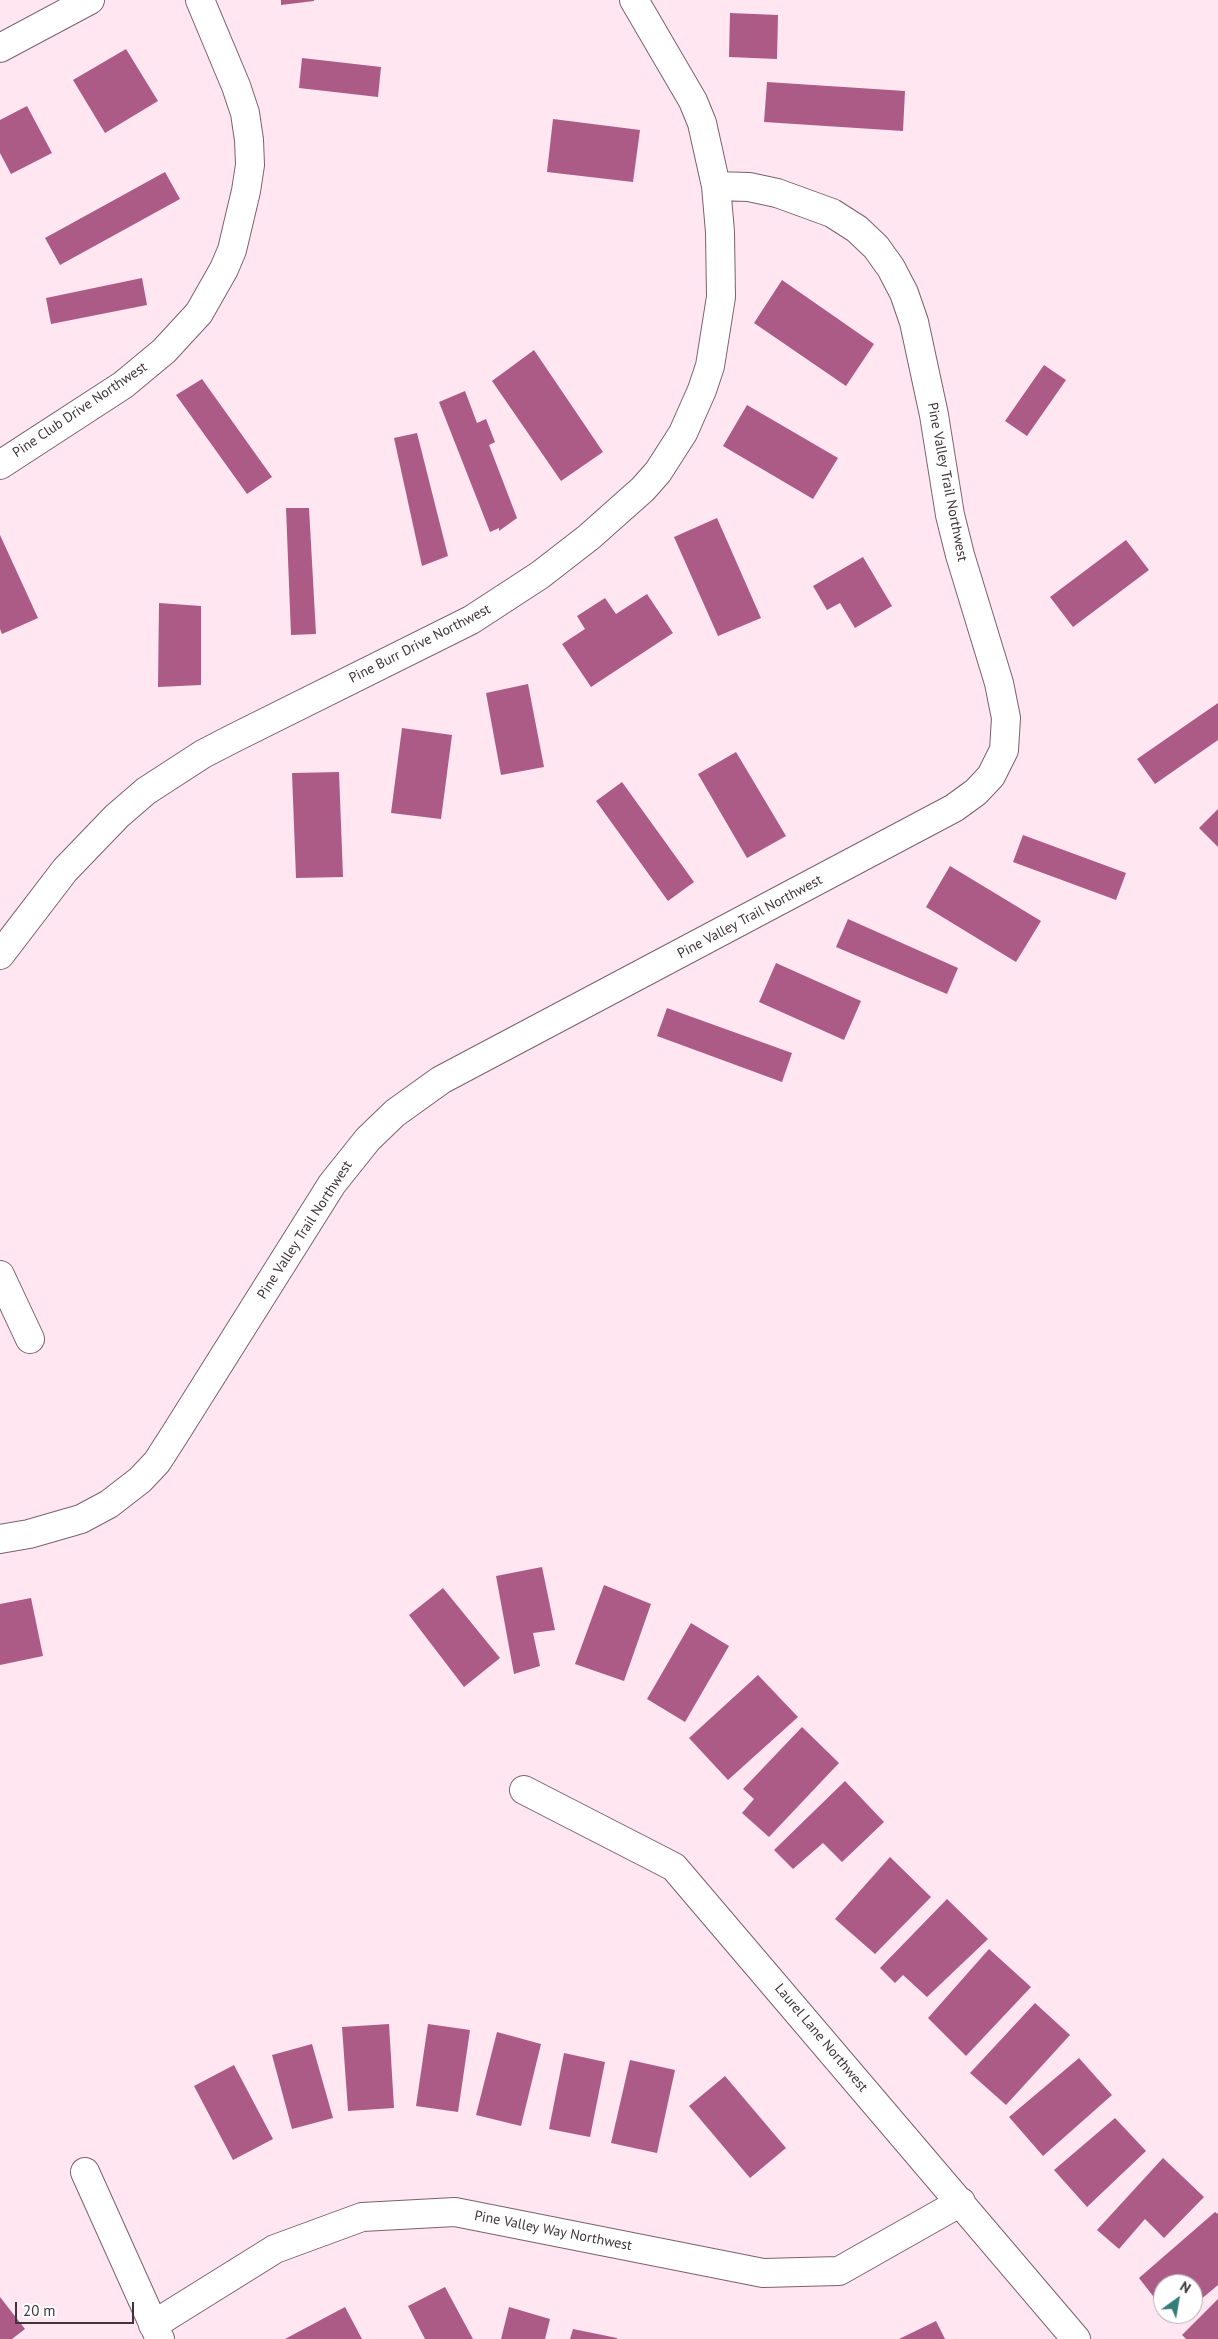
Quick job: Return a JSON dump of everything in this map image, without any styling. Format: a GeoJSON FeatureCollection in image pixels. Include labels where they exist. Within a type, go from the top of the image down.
{"type":"FeatureCollection","features":[{"type":"Feature","properties":{"kind":"street"},"geometry":{"type":"LineString","coordinates":[[0,48],[90,0]]}},
{"type":"Feature","properties":{"kind":"street","name":"Pine Club Drive Northwest"},"geometry":{"type":"LineString","coordinates":[[0,464],[123,385],[164,351],[199,313],[224,270],[232,250],[246,191],[250,165],[249,140],[245,113],[236,86],[200,0]]}},
{"type":"Feature","properties":{"kind":"street","name":"Pine Burr Drive Northwest"},"geometry":{"type":"LineString","coordinates":[[0,955],[65,870],[117,816],[146,791],[225,743],[471,620],[561,560],[610,520],[658,472],[683,433],[702,390],[710,366],[719,320],[722,273],[716,186],[708,144],[693,101],[634,0]]}},
{"type":"Feature","properties":{"kind":"street","name":"Pine Valley Trail Northwest"},"geometry":{"type":"LineString","coordinates":[[0,1539],[38,1532],[81,1519],[109,1504],[140,1480],[157,1462],[327,1191],[368,1139],[395,1113],[441,1080],[954,808],[976,792],[992,776],[1004,750],[1006,718],[999,683],[960,555],[950,515],[934,416],[914,322],[904,293],[891,268],[876,247],[857,229],[832,213],[777,193],[749,186],[716,186]]}},
{"type":"Feature","properties":{"kind":"street"},"geometry":{"type":"LineString","coordinates":[[0,1275],[30,1339]]}},
{"type":"Feature","properties":{"kind":"street","name":"Laurel Lane Northwest"},"geometry":{"type":"LineString","coordinates":[[524,1790],[674,1867],[1076,2339]]}},
{"type":"Feature","properties":{"kind":"street"},"geometry":{"type":"LineString","coordinates":[[85,2172],[156,2332]]}},
{"type":"Feature","properties":{"kind":"street","name":"Pine Valley Way Northwest"},"geometry":{"type":"LineString","coordinates":[[156,2332],[275,2249],[362,2217],[455,2212],[763,2273],[839,2271],[960,2202]]}},
{"type":"Feature","properties":{"kind":"building"},"geometry":{"type":"Polygon","coordinates":[[[281,0],[314,0],[314,1],[281,5],[281,0]]]}},
{"type":"Feature","properties":{"kind":"building"},"geometry":{"type":"Polygon","coordinates":[[[730,13],[778,15],[777,59],[729,57],[730,13]]]}},
{"type":"Feature","properties":{"kind":"building"},"geometry":{"type":"Polygon","coordinates":[[[126,49],[158,101],[105,133],[73,80],[126,49]]]}},
{"type":"Feature","properties":{"kind":"building"},"geometry":{"type":"Polygon","coordinates":[[[302,58],[381,67],[378,97],[299,88],[302,58]]]}},
{"type":"Feature","properties":{"kind":"building"},"geometry":{"type":"Polygon","coordinates":[[[767,82],[905,91],[903,131],[764,122],[767,82]]]}},
{"type":"Feature","properties":{"kind":"building"},"geometry":{"type":"Polygon","coordinates":[[[27,106],[52,153],[11,174],[0,153],[0,120],[27,106]]]}},
{"type":"Feature","properties":{"kind":"building"},"geometry":{"type":"Polygon","coordinates":[[[553,119],[640,130],[633,182],[547,172],[553,119]]]}},
{"type":"Feature","properties":{"kind":"building"},"geometry":{"type":"Polygon","coordinates":[[[165,172],[180,199],[60,265],[45,238],[165,172]]]}},
{"type":"Feature","properties":{"kind":"building"},"geometry":{"type":"Polygon","coordinates":[[[142,278],[147,305],[51,324],[46,298],[142,278]]]}},
{"type":"Feature","properties":{"kind":"building"},"geometry":{"type":"Polygon","coordinates":[[[782,280],[874,344],[846,386],[754,323],[782,280]]]}},
{"type":"Feature","properties":{"kind":"building"},"geometry":{"type":"Polygon","coordinates":[[[534,350],[603,452],[561,481],[492,381],[534,350]]]}},
{"type":"Feature","properties":{"kind":"building"},"geometry":{"type":"Polygon","coordinates":[[[1044,365],[1066,380],[1027,436],[1005,421],[1044,365]]]}},
{"type":"Feature","properties":{"kind":"building"},"geometry":{"type":"Polygon","coordinates":[[[202,379],[272,477],[247,494],[176,395],[202,379]]]}},
{"type":"Feature","properties":{"kind":"building"},"geometry":{"type":"Polygon","coordinates":[[[465,391],[477,423],[486,419],[495,442],[489,445],[517,518],[499,531],[499,528],[490,532],[439,402],[465,391]]]}},
{"type":"Feature","properties":{"kind":"building"},"geometry":{"type":"Polygon","coordinates":[[[747,405],[838,458],[813,499],[723,446],[747,405]]]}},
{"type":"Feature","properties":{"kind":"building"},"geometry":{"type":"Polygon","coordinates":[[[417,433],[448,556],[422,566],[394,438],[417,433]]]}},
{"type":"Feature","properties":{"kind":"building"},"geometry":{"type":"Polygon","coordinates":[[[286,508],[309,508],[316,634],[291,635],[286,508]]]}},
{"type":"Feature","properties":{"kind":"building"},"geometry":{"type":"Polygon","coordinates":[[[717,518],[761,618],[718,636],[674,537],[717,518]]]}},
{"type":"Feature","properties":{"kind":"building"},"geometry":{"type":"Polygon","coordinates":[[[0,535],[38,618],[2,634],[0,629],[0,535]]]}},
{"type":"Feature","properties":{"kind":"building"},"geometry":{"type":"Polygon","coordinates":[[[1126,540],[1149,570],[1073,627],[1050,597],[1126,540]]]}},
{"type":"Feature","properties":{"kind":"building"},"geometry":{"type":"Polygon","coordinates":[[[863,557],[892,606],[855,628],[840,603],[827,610],[813,586],[863,557]]]}},
{"type":"Feature","properties":{"kind":"building"},"geometry":{"type":"Polygon","coordinates":[[[647,594],[673,633],[591,687],[562,644],[585,629],[577,616],[605,598],[616,614],[647,594]]]}},
{"type":"Feature","properties":{"kind":"building"},"geometry":{"type":"Polygon","coordinates":[[[159,603],[201,606],[201,685],[158,687],[159,603]]]}},
{"type":"Feature","properties":{"kind":"building"},"geometry":{"type":"Polygon","coordinates":[[[528,684],[544,767],[501,775],[486,693],[528,684]]]}},
{"type":"Feature","properties":{"kind":"building"},"geometry":{"type":"Polygon","coordinates":[[[1218,703],[1218,740],[1155,784],[1137,759],[1218,703]]]}},
{"type":"Feature","properties":{"kind":"building"},"geometry":{"type":"Polygon","coordinates":[[[402,728],[452,735],[441,819],[391,813],[402,728]]]}},
{"type":"Feature","properties":{"kind":"building"},"geometry":{"type":"Polygon","coordinates":[[[736,752],[786,836],[747,858],[698,774],[736,752]]]}},
{"type":"Feature","properties":{"kind":"building"},"geometry":{"type":"Polygon","coordinates":[[[339,772],[343,877],[296,878],[292,773],[339,772]]]}},
{"type":"Feature","properties":{"kind":"building"},"geometry":{"type":"Polygon","coordinates":[[[622,782],[694,882],[668,901],[596,801],[622,782]]]}},
{"type":"Feature","properties":{"kind":"building"},"geometry":{"type":"Polygon","coordinates":[[[1218,809],[1218,847],[1199,828],[1218,809]]]}},
{"type":"Feature","properties":{"kind":"building"},"geometry":{"type":"Polygon","coordinates":[[[1023,835],[1126,873],[1116,900],[1013,862],[1023,835]]]}},
{"type":"Feature","properties":{"kind":"building"},"geometry":{"type":"Polygon","coordinates":[[[950,866],[1041,921],[1016,962],[926,907],[950,866]]]}},
{"type":"Feature","properties":{"kind":"building"},"geometry":{"type":"Polygon","coordinates":[[[848,919],[958,968],[947,994],[836,947],[848,919]]]}},
{"type":"Feature","properties":{"kind":"building"},"geometry":{"type":"Polygon","coordinates":[[[776,963],[861,1001],[844,1040],[759,1002],[776,963]]]}},
{"type":"Feature","properties":{"kind":"building"},"geometry":{"type":"Polygon","coordinates":[[[667,1008],[792,1053],[782,1082],[657,1036],[667,1008]]]}},
{"type":"Feature","properties":{"kind":"building"},"geometry":{"type":"Polygon","coordinates":[[[542,1567],[555,1630],[533,1633],[540,1666],[514,1674],[496,1576],[542,1567]]]}},
{"type":"Feature","properties":{"kind":"building"},"geometry":{"type":"Polygon","coordinates":[[[604,1585],[651,1604],[624,1681],[575,1664],[604,1585]]]}},
{"type":"Feature","properties":{"kind":"building"},"geometry":{"type":"Polygon","coordinates":[[[443,1588],[500,1658],[464,1687],[409,1615],[443,1588]]]}},
{"type":"Feature","properties":{"kind":"building"},"geometry":{"type":"Polygon","coordinates":[[[31,1598],[43,1656],[0,1665],[0,1604],[31,1598]]]}},
{"type":"Feature","properties":{"kind":"building"},"geometry":{"type":"Polygon","coordinates":[[[691,1623],[729,1646],[685,1722],[647,1699],[691,1623]]]}},
{"type":"Feature","properties":{"kind":"building"},"geometry":{"type":"Polygon","coordinates":[[[758,1675],[798,1717],[728,1780],[689,1738],[758,1675]]]}},
{"type":"Feature","properties":{"kind":"building"},"geometry":{"type":"Polygon","coordinates":[[[802,1727],[839,1763],[769,1837],[742,1813],[754,1799],[743,1789],[802,1727]]]}},
{"type":"Feature","properties":{"kind":"building"},"geometry":{"type":"Polygon","coordinates":[[[845,1781],[884,1822],[842,1862],[823,1843],[793,1869],[774,1850],[845,1781]]]}},
{"type":"Feature","properties":{"kind":"building"},"geometry":{"type":"Polygon","coordinates":[[[890,1857],[931,1897],[875,1954],[835,1919],[890,1857]]]}},
{"type":"Feature","properties":{"kind":"building"},"geometry":{"type":"Polygon","coordinates":[[[947,1899],[988,1939],[927,1997],[903,1975],[895,1983],[880,1968],[947,1899]]]}},
{"type":"Feature","properties":{"kind":"building"},"geometry":{"type":"Polygon","coordinates":[[[989,1949],[1031,1987],[966,2056],[928,2018],[989,1949]]]}},
{"type":"Feature","properties":{"kind":"building"},"geometry":{"type":"Polygon","coordinates":[[[1035,2003],[1070,2035],[1006,2105],[970,2073],[1035,2003]]]}},
{"type":"Feature","properties":{"kind":"building"},"geometry":{"type":"Polygon","coordinates":[[[389,2024],[394,2108],[348,2111],[342,2027],[389,2024]]]}},
{"type":"Feature","properties":{"kind":"building"},"geometry":{"type":"Polygon","coordinates":[[[428,2024],[470,2030],[458,2112],[416,2106],[428,2024]]]}},
{"type":"Feature","properties":{"kind":"building"},"geometry":{"type":"Polygon","coordinates":[[[497,2032],[541,2044],[521,2126],[476,2115],[497,2032]]]}},
{"type":"Feature","properties":{"kind":"building"},"geometry":{"type":"Polygon","coordinates":[[[312,2044],[333,2118],[292,2129],[272,2055],[312,2044]]]}},
{"type":"Feature","properties":{"kind":"building"},"geometry":{"type":"Polygon","coordinates":[[[564,2053],[605,2062],[590,2137],[549,2129],[564,2053]]]}},
{"type":"Feature","properties":{"kind":"building"},"geometry":{"type":"Polygon","coordinates":[[[1079,2058],[1112,2095],[1043,2156],[1009,2117],[1079,2058]]]}},
{"type":"Feature","properties":{"kind":"building"},"geometry":{"type":"Polygon","coordinates":[[[630,2060],[675,2070],[657,2153],[611,2143],[630,2060]]]}},
{"type":"Feature","properties":{"kind":"building"},"geometry":{"type":"Polygon","coordinates":[[[234,2065],[273,2139],[233,2160],[194,2086],[234,2065]]]}},
{"type":"Feature","properties":{"kind":"building"},"geometry":{"type":"Polygon","coordinates":[[[725,2076],[786,2148],[750,2178],[689,2106],[725,2076]]]}},
{"type":"Feature","properties":{"kind":"building"},"geometry":{"type":"Polygon","coordinates":[[[1115,2118],[1146,2151],[1087,2207],[1054,2170],[1115,2118]]]}},
{"type":"Feature","properties":{"kind":"building"},"geometry":{"type":"Polygon","coordinates":[[[1163,2158],[1204,2197],[1164,2238],[1145,2219],[1119,2249],[1097,2230],[1163,2158]]]}},
{"type":"Feature","properties":{"kind":"building"},"geometry":{"type":"Polygon","coordinates":[[[1215,2212],[1218,2214],[1218,2285],[1203,2298],[1203,2274],[1153,2274],[1153,2296],[1139,2278],[1215,2212]]]}},
{"type":"Feature","properties":{"kind":"building"},"geometry":{"type":"Polygon","coordinates":[[[445,2287],[473,2339],[425,2339],[408,2306],[445,2287]]]}},
{"type":"Feature","properties":{"kind":"building"},"geometry":{"type":"Polygon","coordinates":[[[0,2297],[25,2329],[12,2339],[0,2339],[0,2297]]]}},
{"type":"Feature","properties":{"kind":"building"},"geometry":{"type":"Polygon","coordinates":[[[1218,2299],[1218,2339],[1186,2339],[1182,2335],[1193,2324],[1203,2324],[1203,2314],[1218,2299]]]}},
{"type":"Feature","properties":{"kind":"building"},"geometry":{"type":"Polygon","coordinates":[[[345,2307],[362,2339],[285,2339],[345,2307]]]}},
{"type":"Feature","properties":{"kind":"building"},"geometry":{"type":"Polygon","coordinates":[[[509,2307],[550,2319],[545,2339],[501,2339],[509,2307]]]}},
{"type":"Feature","properties":{"kind":"building"},"geometry":{"type":"Polygon","coordinates":[[[936,2321],[945,2339],[899,2339],[936,2321]]]}},
{"type":"Feature","properties":{"kind":"building"},"geometry":{"type":"Polygon","coordinates":[[[573,2329],[617,2338],[617,2339],[570,2339],[573,2329]]]}}]}
